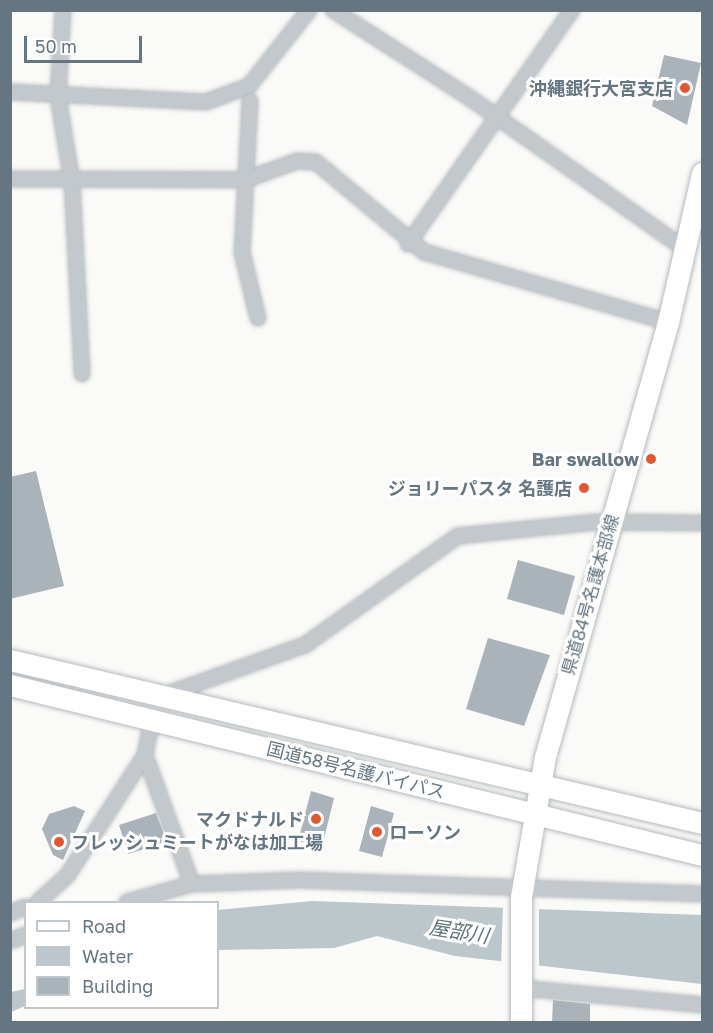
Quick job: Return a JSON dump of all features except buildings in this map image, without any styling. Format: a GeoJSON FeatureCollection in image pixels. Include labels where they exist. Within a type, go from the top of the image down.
{"type":"FeatureCollection","features":[{"type":"Feature","properties":{"kind":"main road","name":"県道84号名護本部線"},"geometry":{"type":"LineString","coordinates":[[521,1023],[521,893],[533,815],[610,524],[668,322],[702,173]]}},
{"type":"Feature","properties":{"kind":"main road","name":"国道58号名護バイパス"},"geometry":{"type":"LineString","coordinates":[[10,660],[702,824]]}},
{"type":"Feature","properties":{"kind":"main road","name":"国道58号名護バイパス"},"geometry":{"type":"LineString","coordinates":[[10,685],[702,855]]}},
{"type":"Feature","properties":{"kind":"street"},"geometry":{"type":"LineString","coordinates":[[63,10],[58,96],[72,182],[82,374]]}},
{"type":"Feature","properties":{"kind":"street"},"geometry":{"type":"LineString","coordinates":[[10,92],[206,102],[249,86],[309,10]]}},
{"type":"Feature","properties":{"kind":"street"},"geometry":{"type":"LineString","coordinates":[[333,10],[497,117],[685,249]]}},
{"type":"Feature","properties":{"kind":"street"},"geometry":{"type":"LineString","coordinates":[[408,244],[572,10]]}},
{"type":"Feature","properties":{"kind":"street"},"geometry":{"type":"LineString","coordinates":[[250,101],[242,252],[258,318]]}},
{"type":"Feature","properties":{"kind":"street"},"geometry":{"type":"LineString","coordinates":[[10,179],[72,182],[245,180],[297,161],[316,162],[408,244],[529,285],[668,322]]}},
{"type":"Feature","properties":{"kind":"street"},"geometry":{"type":"LineString","coordinates":[[162,696],[305,645],[458,536],[539,525],[702,523]]}},
{"type":"Feature","properties":{"kind":"street"},"geometry":{"type":"LineString","coordinates":[[40,901],[67,876],[145,755],[152,720]]}},
{"type":"Feature","properties":{"kind":"street"},"geometry":{"type":"LineString","coordinates":[[145,755],[192,884]]}},
{"type":"Feature","properties":{"kind":"street"},"geometry":{"type":"LineString","coordinates":[[134,901],[192,884],[300,880],[521,893],[702,894]]}},
{"type":"Feature","properties":{"kind":"street"},"geometry":{"type":"LineString","coordinates":[[520,985],[702,1005]]}},
{"type":"Feature","properties":{"kind":"water","name":"屋部川"},"geometry":{"type":"Polygon","coordinates":[[[312,901],[702,915],[702,984],[455,956],[377,936],[334,948],[219,950],[219,910],[312,901]]]}},
{"type":"Feature","properties":{"kind":"water"},"geometry":{"type":"Polygon","coordinates":[[[24,989],[24,1006],[11,1012],[11,992],[24,989]]]}},
{"type":"Feature","properties":{"kind":"pier"},"geometry":{"type":"Polygon","coordinates":[[[503,906],[539,907],[539,968],[501,964],[503,906]]]}},
{"type":"Feature","properties":{"kind":"place","name":"沖縄銀行大宮支店"},"geometry":{"type":"Point","coordinates":[685,88]}},
{"type":"Feature","properties":{"kind":"place","name":"Bar swallow"},"geometry":{"type":"Point","coordinates":[651,459]}},
{"type":"Feature","properties":{"kind":"place","name":"ジョリーパスタ 名護店"},"geometry":{"type":"Point","coordinates":[584,488]}},
{"type":"Feature","properties":{"kind":"place","name":"マクドナルド"},"geometry":{"type":"Point","coordinates":[316,819]}},
{"type":"Feature","properties":{"kind":"place","name":"ローソン"},"geometry":{"type":"Point","coordinates":[377,832]}},
{"type":"Feature","properties":{"kind":"place","name":"フレッシュミートがなは加工場"},"geometry":{"type":"Point","coordinates":[59,842]}}]}
